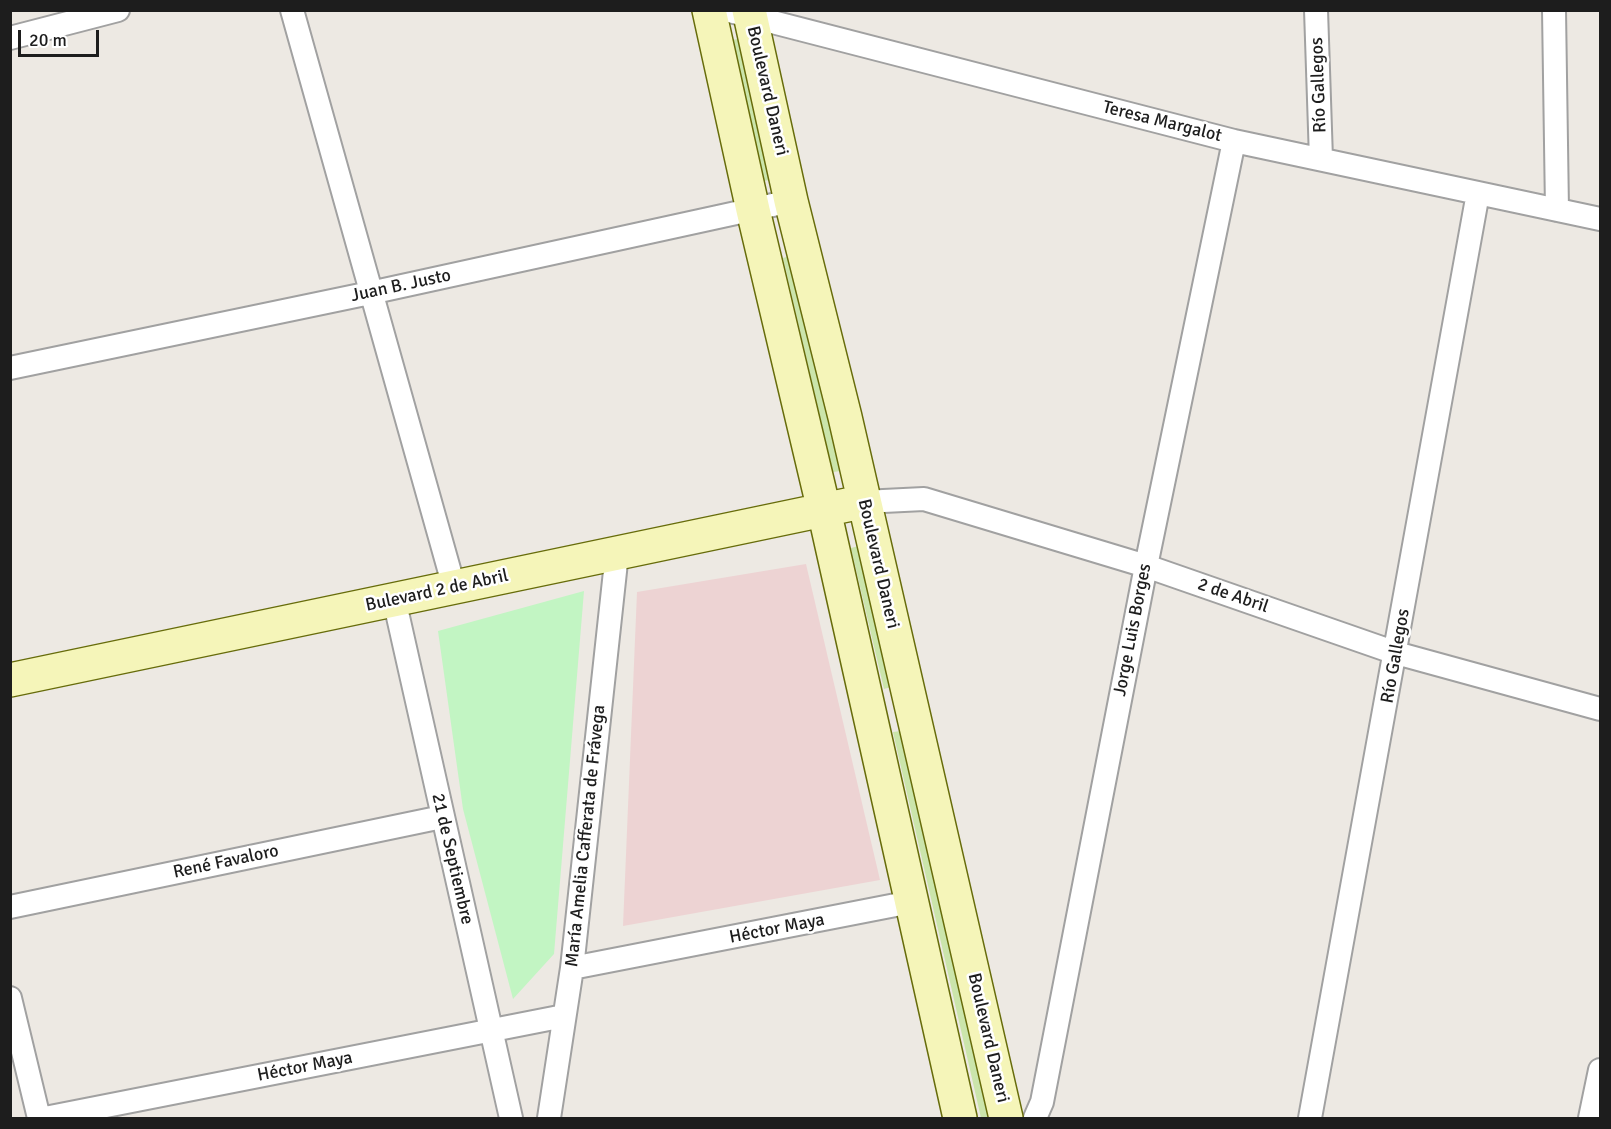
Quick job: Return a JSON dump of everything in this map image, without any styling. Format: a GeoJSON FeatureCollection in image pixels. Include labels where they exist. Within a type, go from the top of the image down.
{"type":"FeatureCollection","features":[{"type":"Feature","properties":{"kind":"main road"},"geometry":{"type":"LineString","coordinates":[[710,10],[753,210],[824,510],[960,1119]]}},
{"type":"Feature","properties":{"kind":"main road","name":"Boulevard Daneri"},"geometry":{"type":"LineString","coordinates":[[742,13],[845,417],[1006,1119]]}},
{"type":"Feature","properties":{"kind":"main road","name":"Bulevard 2 de Abril"},"geometry":{"type":"LineString","coordinates":[[10,680],[863,502]]}},
{"type":"Feature","properties":{"kind":"main road"},"geometry":{"type":"LineString","coordinates":[[869,711],[910,703]]}},
{"type":"Feature","properties":{"kind":"street"},"geometry":{"type":"LineString","coordinates":[[10,38],[118,10]]}},
{"type":"Feature","properties":{"kind":"street"},"geometry":{"type":"LineString","coordinates":[[292,10],[454,587]]}},
{"type":"Feature","properties":{"kind":"street","name":"Río Gallegos"},"geometry":{"type":"LineString","coordinates":[[1316,10],[1322,159]]}},
{"type":"Feature","properties":{"kind":"street"},"geometry":{"type":"LineString","coordinates":[[1554,10],[1557,210]]}},
{"type":"Feature","properties":{"kind":"street","name":"Teresa Margalot"},"geometry":{"type":"LineString","coordinates":[[742,13],[1234,141],[1600,219]]}},
{"type":"Feature","properties":{"kind":"street","name":"Jorge Luis Borges"},"geometry":{"type":"LineString","coordinates":[[1035,1119],[1042,1102],[1146,566],[1234,141]]}},
{"type":"Feature","properties":{"kind":"street","name":"Río Gallegos"},"geometry":{"type":"LineString","coordinates":[[1310,1119],[1478,193]]}},
{"type":"Feature","properties":{"kind":"street","name":"Juan B. Justo"},"geometry":{"type":"LineString","coordinates":[[10,368],[370,293],[791,201]]}},
{"type":"Feature","properties":{"kind":"street","name":"2 de Abril"},"geometry":{"type":"LineString","coordinates":[[863,502],[924,499],[1146,566],[1396,653],[1600,710]]}},
{"type":"Feature","properties":{"kind":"street","name":"María Amelia Cafferata de Frávega"},"geometry":{"type":"LineString","coordinates":[[549,1119],[572,968],[617,553]]}},
{"type":"Feature","properties":{"kind":"street","name":"21 de Septiembre"},"geometry":{"type":"LineString","coordinates":[[394,599],[511,1119]]}},
{"type":"Feature","properties":{"kind":"street","name":"René Favaloro"},"geometry":{"type":"LineString","coordinates":[[10,907],[442,817]]}},
{"type":"Feature","properties":{"kind":"street","name":"Héctor Maya"},"geometry":{"type":"LineString","coordinates":[[572,968],[911,902]]}},
{"type":"Feature","properties":{"kind":"street"},"geometry":{"type":"LineString","coordinates":[[10,998],[39,1119]]}},
{"type":"Feature","properties":{"kind":"street","name":"Héctor Maya"},"geometry":{"type":"LineString","coordinates":[[45,1119],[564,1016]]}},
{"type":"Feature","properties":{"kind":"street"},"geometry":{"type":"LineString","coordinates":[[1590,1119],[1600,1070]]}},
{"type":"Feature","properties":{"kind":"shaded area"},"geometry":{"type":"Polygon","coordinates":[[[806,564],[880,880],[623,926],[637,592],[806,564]]]}},
{"type":"Feature","properties":{"kind":"green space"},"geometry":{"type":"Polygon","coordinates":[[[738,39],[771,180],[763,181],[731,40],[738,39]]]}},
{"type":"Feature","properties":{"kind":"green space"},"geometry":{"type":"Polygon","coordinates":[[[790,256],[841,471],[833,472],[783,258],[790,256]]]}},
{"type":"Feature","properties":{"kind":"green space"},"geometry":{"type":"Polygon","coordinates":[[[859,546],[891,687],[884,689],[851,548],[859,546]]]}},
{"type":"Feature","properties":{"kind":"green space"},"geometry":{"type":"Polygon","coordinates":[[[584,591],[554,954],[513,999],[463,809],[438,631],[584,591]]]}},
{"type":"Feature","properties":{"kind":"green space"},"geometry":{"type":"Polygon","coordinates":[[[901,731],[989,1118],[981,1118],[893,732],[901,731]]]}}]}
